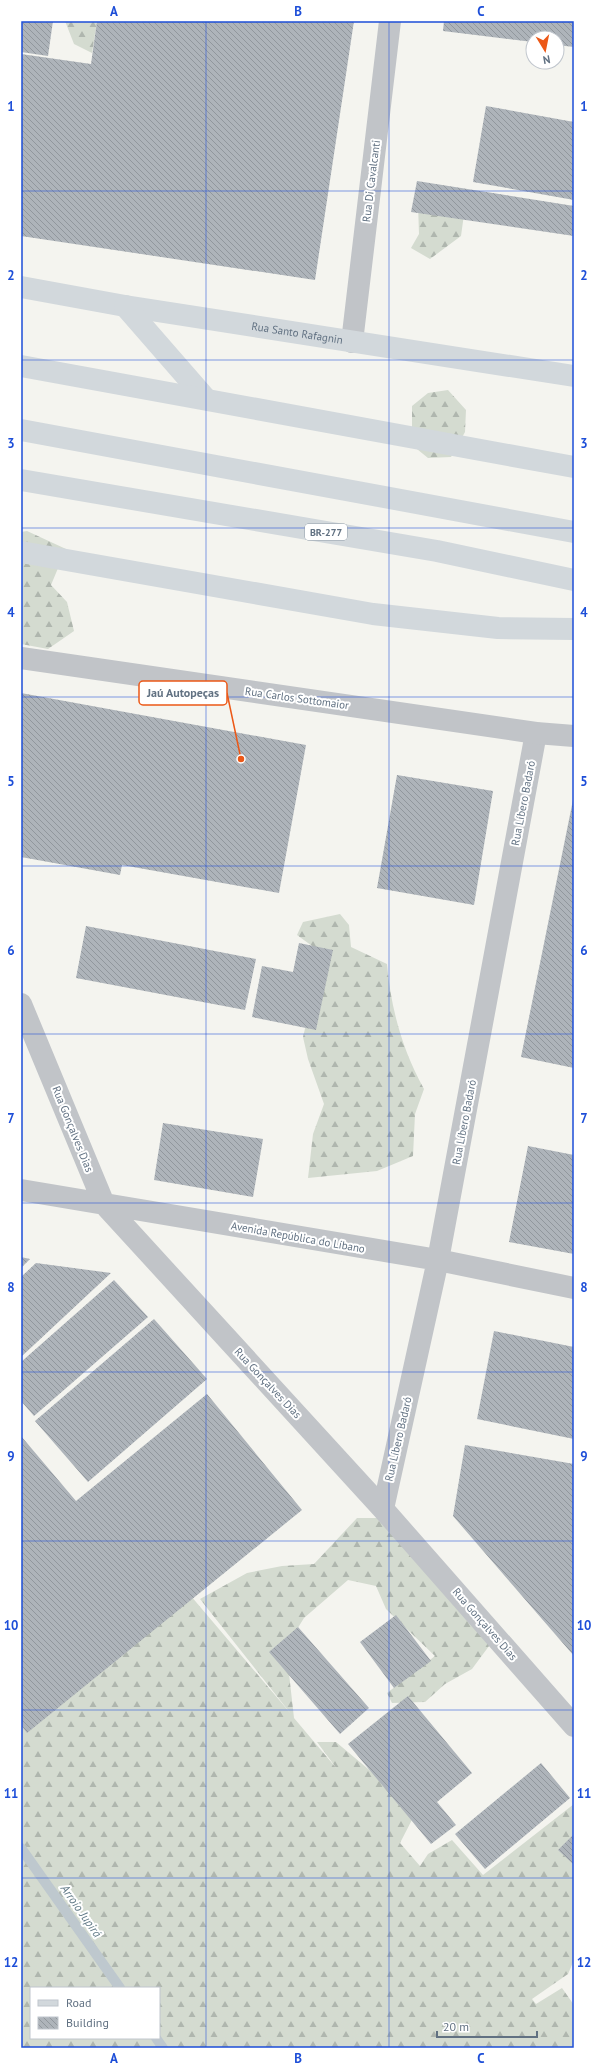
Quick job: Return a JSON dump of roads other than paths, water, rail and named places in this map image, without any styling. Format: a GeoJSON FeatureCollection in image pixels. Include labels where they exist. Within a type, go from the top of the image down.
{"type":"FeatureCollection","features":[{"type":"Feature","properties":{"kind":"main road","name":"Rua Santo Rafagnin"},"geometry":{"type":"LineString","coordinates":[[21,287],[125,306],[574,376]]}},
{"type":"Feature","properties":{"kind":"main road"},"geometry":{"type":"LineString","coordinates":[[125,306],[206,399]]}},
{"type":"Feature","properties":{"kind":"main road"},"geometry":{"type":"LineString","coordinates":[[21,366],[574,467]]}},
{"type":"Feature","properties":{"kind":"main road"},"geometry":{"type":"LineString","coordinates":[[21,430],[574,532]]}},
{"type":"Feature","properties":{"kind":"main road","name":"BR-277"},"geometry":{"type":"LineString","coordinates":[[21,480],[437,550],[574,580]]}},
{"type":"Feature","properties":{"kind":"main road"},"geometry":{"type":"LineString","coordinates":[[21,552],[373,614],[498,628],[574,629]]}},
{"type":"Feature","properties":{"kind":"street","name":"Rua Di Cavalcanti"},"geometry":{"type":"LineString","coordinates":[[352,342],[390,21]]}},
{"type":"Feature","properties":{"kind":"street","name":"Rua Carlos Sottomaior"},"geometry":{"type":"LineString","coordinates":[[21,658],[536,733],[574,736]]}},
{"type":"Feature","properties":{"kind":"street","name":"Rua Líbero Badaró"},"geometry":{"type":"LineString","coordinates":[[383,1508],[438,1260],[536,733]]}},
{"type":"Feature","properties":{"kind":"street","name":"Rua Gonçalves Dias"},"geometry":{"type":"LineString","coordinates":[[21,1004],[104,1204],[383,1508],[574,1726]]}},
{"type":"Feature","properties":{"kind":"street","name":"Avenida República do Líbano"},"geometry":{"type":"LineString","coordinates":[[21,1190],[438,1260],[574,1288]]}},
{"type":"Feature","properties":{"kind":"waterway","name":"Arroio Jupirá"},"geometry":{"type":"LineString","coordinates":[[21,1848],[119,1987]]}},
{"type":"Feature","properties":{"kind":"waterway","name":"Arroio Jupirá"},"geometry":{"type":"LineString","coordinates":[[157,2039],[163,2048]]}},
{"type":"Feature","properties":{"kind":"place","name":"Jaú Autopeças"},"geometry":{"type":"Point","coordinates":[241,759]}}]}
